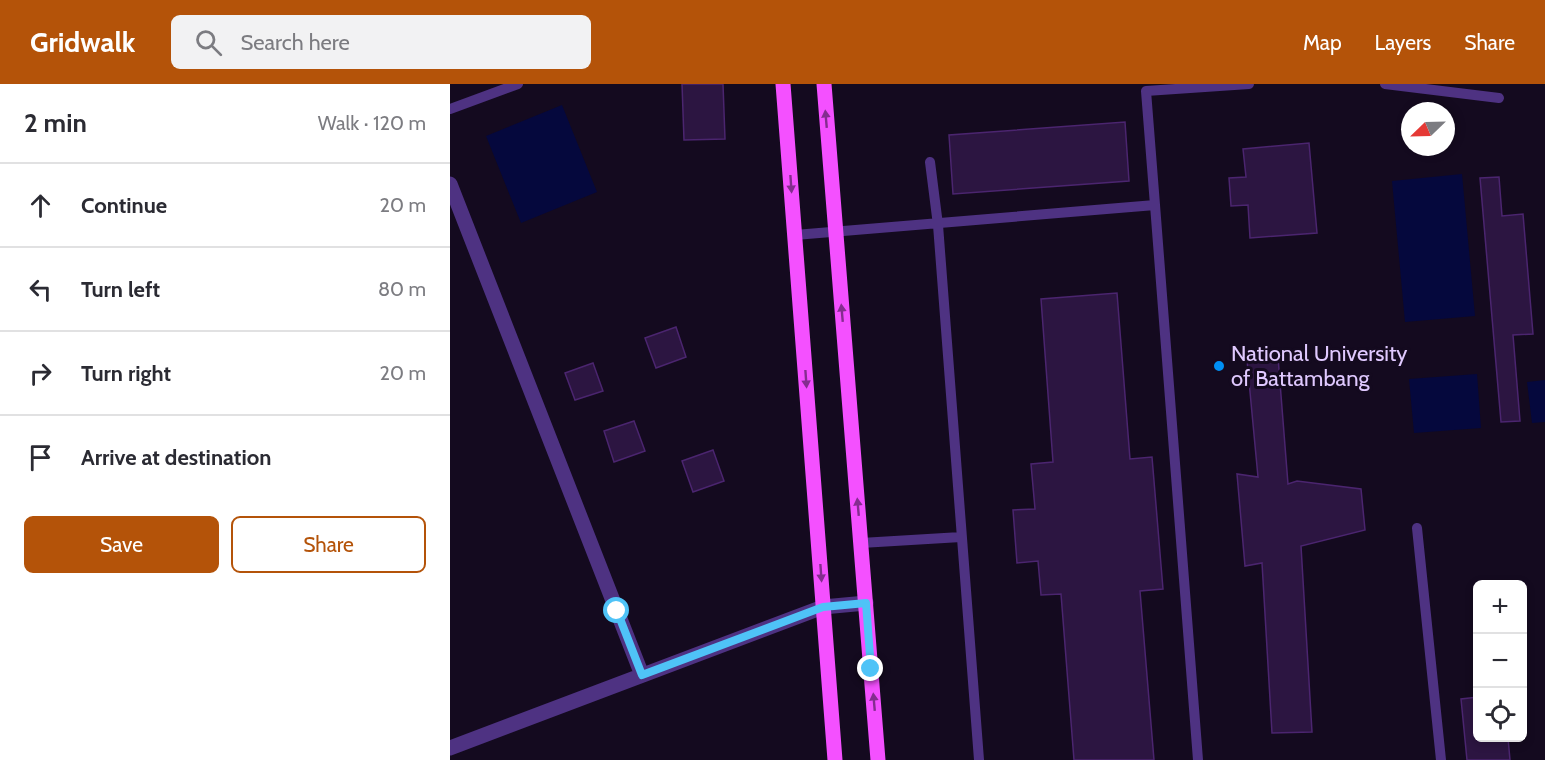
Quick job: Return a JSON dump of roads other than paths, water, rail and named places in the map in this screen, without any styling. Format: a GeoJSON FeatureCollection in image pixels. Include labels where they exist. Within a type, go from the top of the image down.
{"type":"FeatureCollection","features":[{"type":"Feature","properties":{"kind":"main road"},"geometry":{"type":"LineString","coordinates":[[783,84],[835,760]]}},
{"type":"Feature","properties":{"kind":"main road"},"geometry":{"type":"LineString","coordinates":[[824,84],[878,760]]}},
{"type":"Feature","properties":{"kind":"street"},"geometry":{"type":"LineString","coordinates":[[450,184],[642,675]]}},
{"type":"Feature","properties":{"kind":"street"},"geometry":{"type":"LineString","coordinates":[[450,748],[823,607],[866,603]]}},
{"type":"Feature","properties":{"kind":"lane"},"geometry":{"type":"LineString","coordinates":[[450,109],[518,84]]}},
{"type":"Feature","properties":{"kind":"lane"},"geometry":{"type":"LineString","coordinates":[[1198,760],[1146,88],[1250,84]]}},
{"type":"Feature","properties":{"kind":"lane"},"geometry":{"type":"LineString","coordinates":[[1385,84],[1499,98]]}},
{"type":"Feature","properties":{"kind":"lane"},"geometry":{"type":"LineString","coordinates":[[930,162],[938,225],[979,760]]}},
{"type":"Feature","properties":{"kind":"lane"},"geometry":{"type":"LineString","coordinates":[[795,235],[938,225],[1155,205]]}},
{"type":"Feature","properties":{"kind":"lane"},"geometry":{"type":"LineString","coordinates":[[1417,528],[1441,760]]}},
{"type":"Feature","properties":{"kind":"lane"},"geometry":{"type":"LineString","coordinates":[[861,543],[961,537]]}},
{"type":"Feature","properties":{"kind":"place","name":"National University of Battambang"},"geometry":{"type":"Point","coordinates":[1219,366]}}]}
